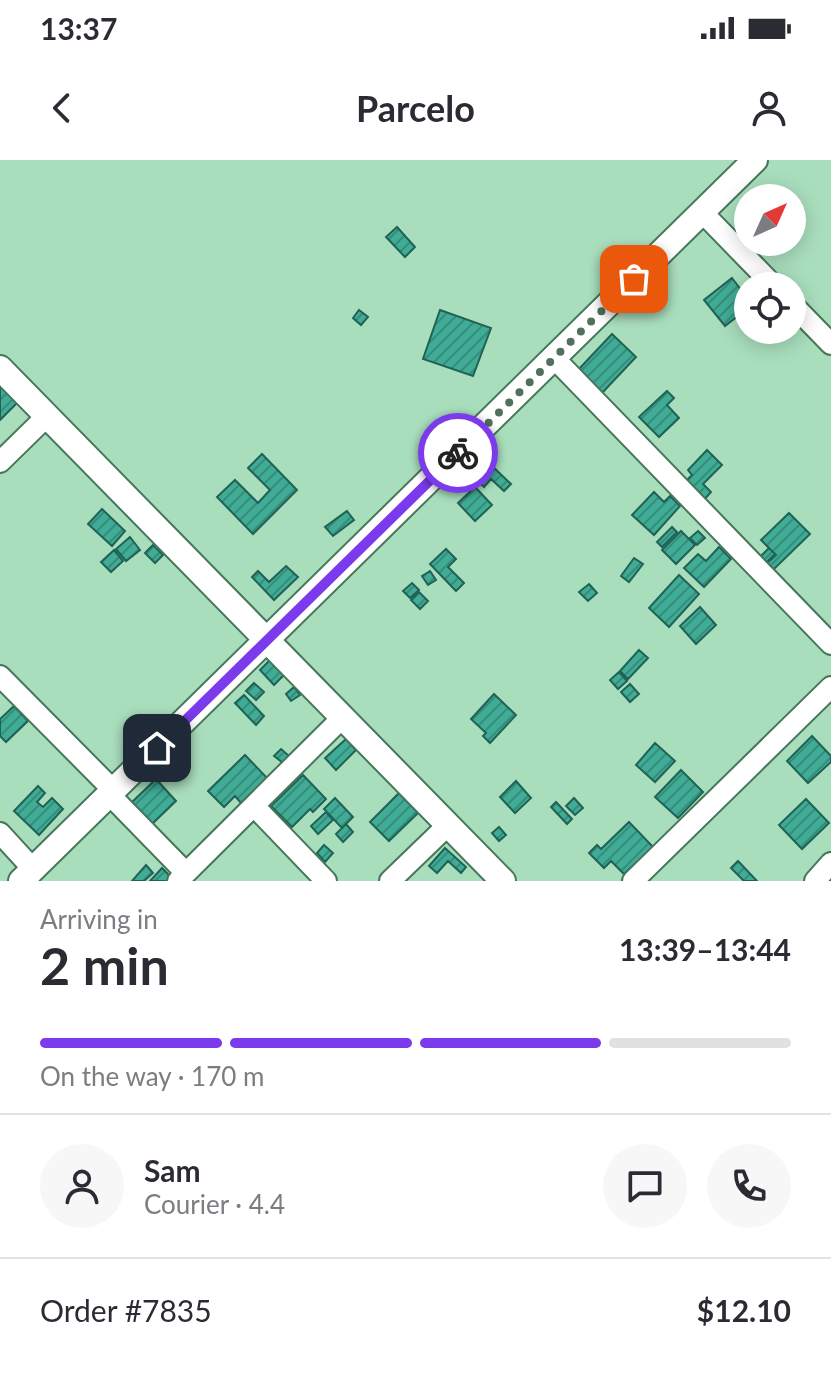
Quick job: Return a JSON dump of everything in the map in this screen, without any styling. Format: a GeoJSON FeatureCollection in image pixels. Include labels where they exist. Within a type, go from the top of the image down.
{"type":"FeatureCollection","features":[{"type":"Feature","properties":{"kind":"street"},"geometry":{"type":"LineString","coordinates":[[0,833],[27,875],[755,160]]}},
{"type":"Feature","properties":{"kind":"street"},"geometry":{"type":"LineString","coordinates":[[702,212],[760,272]]}},
{"type":"Feature","properties":{"kind":"street"},"geometry":{"type":"LineString","coordinates":[[806,318],[831,344]]}},
{"type":"Feature","properties":{"kind":"street"},"geometry":{"type":"LineString","coordinates":[[554,358],[831,644]]}},
{"type":"Feature","properties":{"kind":"street"},"geometry":{"type":"LineString","coordinates":[[0,368],[503,881]]}},
{"type":"Feature","properties":{"kind":"street"},"geometry":{"type":"LineString","coordinates":[[0,462],[47,416]]}},
{"type":"Feature","properties":{"kind":"street"},"geometry":{"type":"LineString","coordinates":[[0,676],[111,792],[182,877],[342,718]]}},
{"type":"Feature","properties":{"kind":"street"},"geometry":{"type":"LineString","coordinates":[[633,881],[831,687]]}},
{"type":"Feature","properties":{"kind":"street"},"geometry":{"type":"LineString","coordinates":[[254,806],[326,881]]}},
{"type":"Feature","properties":{"kind":"street"},"geometry":{"type":"LineString","coordinates":[[390,881],[448,825]]}},
{"type":"Feature","properties":{"kind":"street"},"geometry":{"type":"LineString","coordinates":[[815,881],[831,863]]}},
{"type":"Feature","properties":{"kind":"building"},"geometry":{"type":"Polygon","coordinates":[[[397,227],[415,247],[405,257],[386,237],[397,227]]]}},
{"type":"Feature","properties":{"kind":"building"},"geometry":{"type":"Polygon","coordinates":[[[732,278],[734,281],[734,319],[725,326],[704,300],[732,278]]]}},
{"type":"Feature","properties":{"kind":"building"},"geometry":{"type":"Polygon","coordinates":[[[359,310],[368,317],[361,325],[353,318],[359,310]]]}},
{"type":"Feature","properties":{"kind":"building"},"geometry":{"type":"Polygon","coordinates":[[[440,310],[491,328],[473,376],[423,359],[440,310]]]}},
{"type":"Feature","properties":{"kind":"building"},"geometry":{"type":"Polygon","coordinates":[[[612,334],[636,357],[602,393],[578,370],[612,334]]]}},
{"type":"Feature","properties":{"kind":"building"},"geometry":{"type":"Polygon","coordinates":[[[0,380],[20,400],[0,420],[0,380]]]}},
{"type":"Feature","properties":{"kind":"building"},"geometry":{"type":"Polygon","coordinates":[[[667,391],[674,398],[667,405],[679,418],[659,437],[639,417],[667,391]]]}},
{"type":"Feature","properties":{"kind":"building"},"geometry":{"type":"Polygon","coordinates":[[[707,450],[722,465],[703,484],[711,492],[703,501],[684,483],[692,475],[688,470],[707,450]]]}},
{"type":"Feature","properties":{"kind":"building"},"geometry":{"type":"Polygon","coordinates":[[[262,454],[297,490],[253,534],[217,497],[235,480],[258,503],[270,490],[248,468],[262,454]]]}},
{"type":"Feature","properties":{"kind":"building"},"geometry":{"type":"Polygon","coordinates":[[[478,454],[484,460],[472,472],[466,466],[478,454]]]}},
{"type":"Feature","properties":{"kind":"building"},"geometry":{"type":"Polygon","coordinates":[[[489,463],[511,484],[504,491],[491,479],[484,487],[475,478],[489,463]]]}},
{"type":"Feature","properties":{"kind":"building"},"geometry":{"type":"Polygon","coordinates":[[[475,487],[492,505],[475,521],[458,503],[475,487]]]}},
{"type":"Feature","properties":{"kind":"building"},"geometry":{"type":"Polygon","coordinates":[[[654,492],[664,502],[670,496],[680,506],[654,535],[632,515],[654,492]]]}},
{"type":"Feature","properties":{"kind":"building"},"geometry":{"type":"Polygon","coordinates":[[[102,509],[125,531],[112,546],[88,524],[102,509]]]}},
{"type":"Feature","properties":{"kind":"building"},"geometry":{"type":"Polygon","coordinates":[[[347,511],[354,520],[333,536],[325,527],[347,511]]]}},
{"type":"Feature","properties":{"kind":"building"},"geometry":{"type":"Polygon","coordinates":[[[789,513],[810,534],[773,570],[766,564],[776,555],[761,540],[789,513]]]}},
{"type":"Feature","properties":{"kind":"building"},"geometry":{"type":"Polygon","coordinates":[[[672,527],[677,532],[662,547],[657,542],[672,527]]]}},
{"type":"Feature","properties":{"kind":"building"},"geometry":{"type":"Polygon","coordinates":[[[681,531],[695,545],[676,564],[662,550],[681,531]]]}},
{"type":"Feature","properties":{"kind":"building"},"geometry":{"type":"Polygon","coordinates":[[[698,531],[705,538],[697,545],[690,538],[698,531]]]}},
{"type":"Feature","properties":{"kind":"building"},"geometry":{"type":"Polygon","coordinates":[[[130,537],[140,550],[126,561],[116,549],[130,537]]]}},
{"type":"Feature","properties":{"kind":"building"},"geometry":{"type":"Polygon","coordinates":[[[153,545],[163,555],[155,563],[145,553],[153,545]]]}},
{"type":"Feature","properties":{"kind":"building"},"geometry":{"type":"Polygon","coordinates":[[[719,547],[731,559],[704,587],[684,568],[698,554],[706,561],[719,547]]]}},
{"type":"Feature","properties":{"kind":"building"},"geometry":{"type":"Polygon","coordinates":[[[769,548],[775,554],[766,563],[760,557],[769,548]]]}},
{"type":"Feature","properties":{"kind":"building"},"geometry":{"type":"Polygon","coordinates":[[[446,549],[456,559],[448,567],[464,583],[456,591],[430,564],[446,549]]]}},
{"type":"Feature","properties":{"kind":"building"},"geometry":{"type":"Polygon","coordinates":[[[114,550],[123,561],[111,572],[101,562],[114,550]]]}},
{"type":"Feature","properties":{"kind":"building"},"geometry":{"type":"Polygon","coordinates":[[[634,558],[643,564],[629,582],[621,576],[634,558]]]}},
{"type":"Feature","properties":{"kind":"building"},"geometry":{"type":"Polygon","coordinates":[[[286,566],[298,577],[274,600],[252,577],[258,571],[269,582],[286,566]]]}},
{"type":"Feature","properties":{"kind":"building"},"geometry":{"type":"Polygon","coordinates":[[[430,571],[436,580],[428,585],[422,576],[430,571]]]}},
{"type":"Feature","properties":{"kind":"building"},"geometry":{"type":"Polygon","coordinates":[[[679,575],[699,594],[669,627],[649,608],[679,575]]]}},
{"type":"Feature","properties":{"kind":"building"},"geometry":{"type":"Polygon","coordinates":[[[412,583],[419,590],[410,598],[403,591],[412,583]]]}},
{"type":"Feature","properties":{"kind":"building"},"geometry":{"type":"Polygon","coordinates":[[[589,584],[597,593],[588,601],[579,592],[589,584]]]}},
{"type":"Feature","properties":{"kind":"building"},"geometry":{"type":"Polygon","coordinates":[[[419,592],[428,601],[420,609],[411,600],[419,592]]]}},
{"type":"Feature","properties":{"kind":"building"},"geometry":{"type":"Polygon","coordinates":[[[700,607],[716,625],[696,644],[680,626],[700,607]]]}},
{"type":"Feature","properties":{"kind":"building"},"geometry":{"type":"Polygon","coordinates":[[[639,650],[648,658],[628,679],[620,671],[639,650]]]}},
{"type":"Feature","properties":{"kind":"building"},"geometry":{"type":"Polygon","coordinates":[[[272,658],[286,673],[274,685],[260,670],[272,658]]]}},
{"type":"Feature","properties":{"kind":"building"},"geometry":{"type":"Polygon","coordinates":[[[619,672],[627,681],[618,689],[610,680],[619,672]]]}},
{"type":"Feature","properties":{"kind":"building"},"geometry":{"type":"Polygon","coordinates":[[[254,683],[264,692],[256,700],[246,691],[254,683]]]}},
{"type":"Feature","properties":{"kind":"building"},"geometry":{"type":"Polygon","coordinates":[[[630,684],[639,694],[630,702],[621,692],[630,684]]]}},
{"type":"Feature","properties":{"kind":"building"},"geometry":{"type":"Polygon","coordinates":[[[294,687],[300,695],[291,701],[286,694],[294,687]]]}},
{"type":"Feature","properties":{"kind":"building"},"geometry":{"type":"Polygon","coordinates":[[[494,694],[516,715],[490,743],[483,736],[486,733],[471,719],[494,694]]]}},
{"type":"Feature","properties":{"kind":"building"},"geometry":{"type":"Polygon","coordinates":[[[244,695],[264,716],[256,725],[235,703],[244,695]]]}},
{"type":"Feature","properties":{"kind":"building"},"geometry":{"type":"Polygon","coordinates":[[[14,706],[28,721],[6,742],[0,736],[0,719],[14,706]]]}},
{"type":"Feature","properties":{"kind":"building"},"geometry":{"type":"Polygon","coordinates":[[[812,736],[831,756],[831,762],[808,783],[787,761],[812,736]]]}},
{"type":"Feature","properties":{"kind":"building"},"geometry":{"type":"Polygon","coordinates":[[[346,739],[356,750],[336,770],[325,758],[346,739]]]}},
{"type":"Feature","properties":{"kind":"building"},"geometry":{"type":"Polygon","coordinates":[[[655,743],[675,761],[655,782],[636,765],[655,743]]]}},
{"type":"Feature","properties":{"kind":"building"},"geometry":{"type":"Polygon","coordinates":[[[281,749],[289,756],[283,763],[274,756],[281,749]]]}},
{"type":"Feature","properties":{"kind":"building"},"geometry":{"type":"Polygon","coordinates":[[[245,755],[267,778],[241,803],[235,796],[224,807],[208,791],[245,755]]]}},
{"type":"Feature","properties":{"kind":"building"},"geometry":{"type":"Polygon","coordinates":[[[681,770],[703,792],[678,818],[655,797],[681,770]]]}},
{"type":"Feature","properties":{"kind":"building"},"geometry":{"type":"Polygon","coordinates":[[[303,775],[326,799],[313,812],[310,809],[292,827],[271,806],[303,775]]]}},
{"type":"Feature","properties":{"kind":"building"},"geometry":{"type":"Polygon","coordinates":[[[156,779],[176,801],[150,826],[129,805],[156,779]]]}},
{"type":"Feature","properties":{"kind":"building"},"geometry":{"type":"Polygon","coordinates":[[[516,781],[531,798],[515,813],[500,797],[516,781]]]}},
{"type":"Feature","properties":{"kind":"building"},"geometry":{"type":"Polygon","coordinates":[[[38,786],[45,793],[37,802],[43,807],[52,798],[63,809],[39,835],[14,811],[38,786]]]}},
{"type":"Feature","properties":{"kind":"building"},"geometry":{"type":"Polygon","coordinates":[[[399,793],[418,813],[389,841],[370,822],[399,793]]]}},
{"type":"Feature","properties":{"kind":"building"},"geometry":{"type":"Polygon","coordinates":[[[335,798],[353,817],[342,828],[324,809],[335,798]]]}},
{"type":"Feature","properties":{"kind":"building"},"geometry":{"type":"Polygon","coordinates":[[[574,798],[583,808],[575,815],[566,806],[574,798]]]}},
{"type":"Feature","properties":{"kind":"building"},"geometry":{"type":"Polygon","coordinates":[[[806,799],[829,823],[802,849],[779,825],[806,799]]]}},
{"type":"Feature","properties":{"kind":"building"},"geometry":{"type":"Polygon","coordinates":[[[556,802],[572,819],[567,824],[551,807],[556,802]]]}},
{"type":"Feature","properties":{"kind":"building"},"geometry":{"type":"Polygon","coordinates":[[[326,812],[333,820],[318,834],[311,826],[326,812]]]}},
{"type":"Feature","properties":{"kind":"building"},"geometry":{"type":"Polygon","coordinates":[[[629,822],[653,847],[624,874],[611,861],[604,868],[589,853],[597,845],[601,849],[629,822]]]}},
{"type":"Feature","properties":{"kind":"building"},"geometry":{"type":"Polygon","coordinates":[[[346,824],[353,832],[343,842],[336,834],[346,824]]]}},
{"type":"Feature","properties":{"kind":"building"},"geometry":{"type":"Polygon","coordinates":[[[499,827],[506,835],[499,841],[492,833],[499,827]]]}},
{"type":"Feature","properties":{"kind":"building"},"geometry":{"type":"Polygon","coordinates":[[[324,845],[333,853],[325,862],[317,853],[324,845]]]}},
{"type":"Feature","properties":{"kind":"building"},"geometry":{"type":"Polygon","coordinates":[[[445,848],[466,867],[461,873],[448,861],[437,873],[429,866],[445,848]]]}},
{"type":"Feature","properties":{"kind":"building"},"geometry":{"type":"Polygon","coordinates":[[[738,861],[757,881],[744,881],[731,868],[738,861]]]}},
{"type":"Feature","properties":{"kind":"building"},"geometry":{"type":"Polygon","coordinates":[[[146,865],[153,873],[144,881],[132,881],[146,865]]]}},
{"type":"Feature","properties":{"kind":"building"},"geometry":{"type":"Polygon","coordinates":[[[162,868],[175,881],[150,881],[162,868]]]}},
{"type":"Feature","properties":{"kind":"way so far"},"geometry":{"type":"LineString","coordinates":[[458,453],[634,279]]}},
{"type":"Feature","properties":{"kind":"route"},"geometry":{"type":"LineString","coordinates":[[157,748],[458,453]]}}]}
